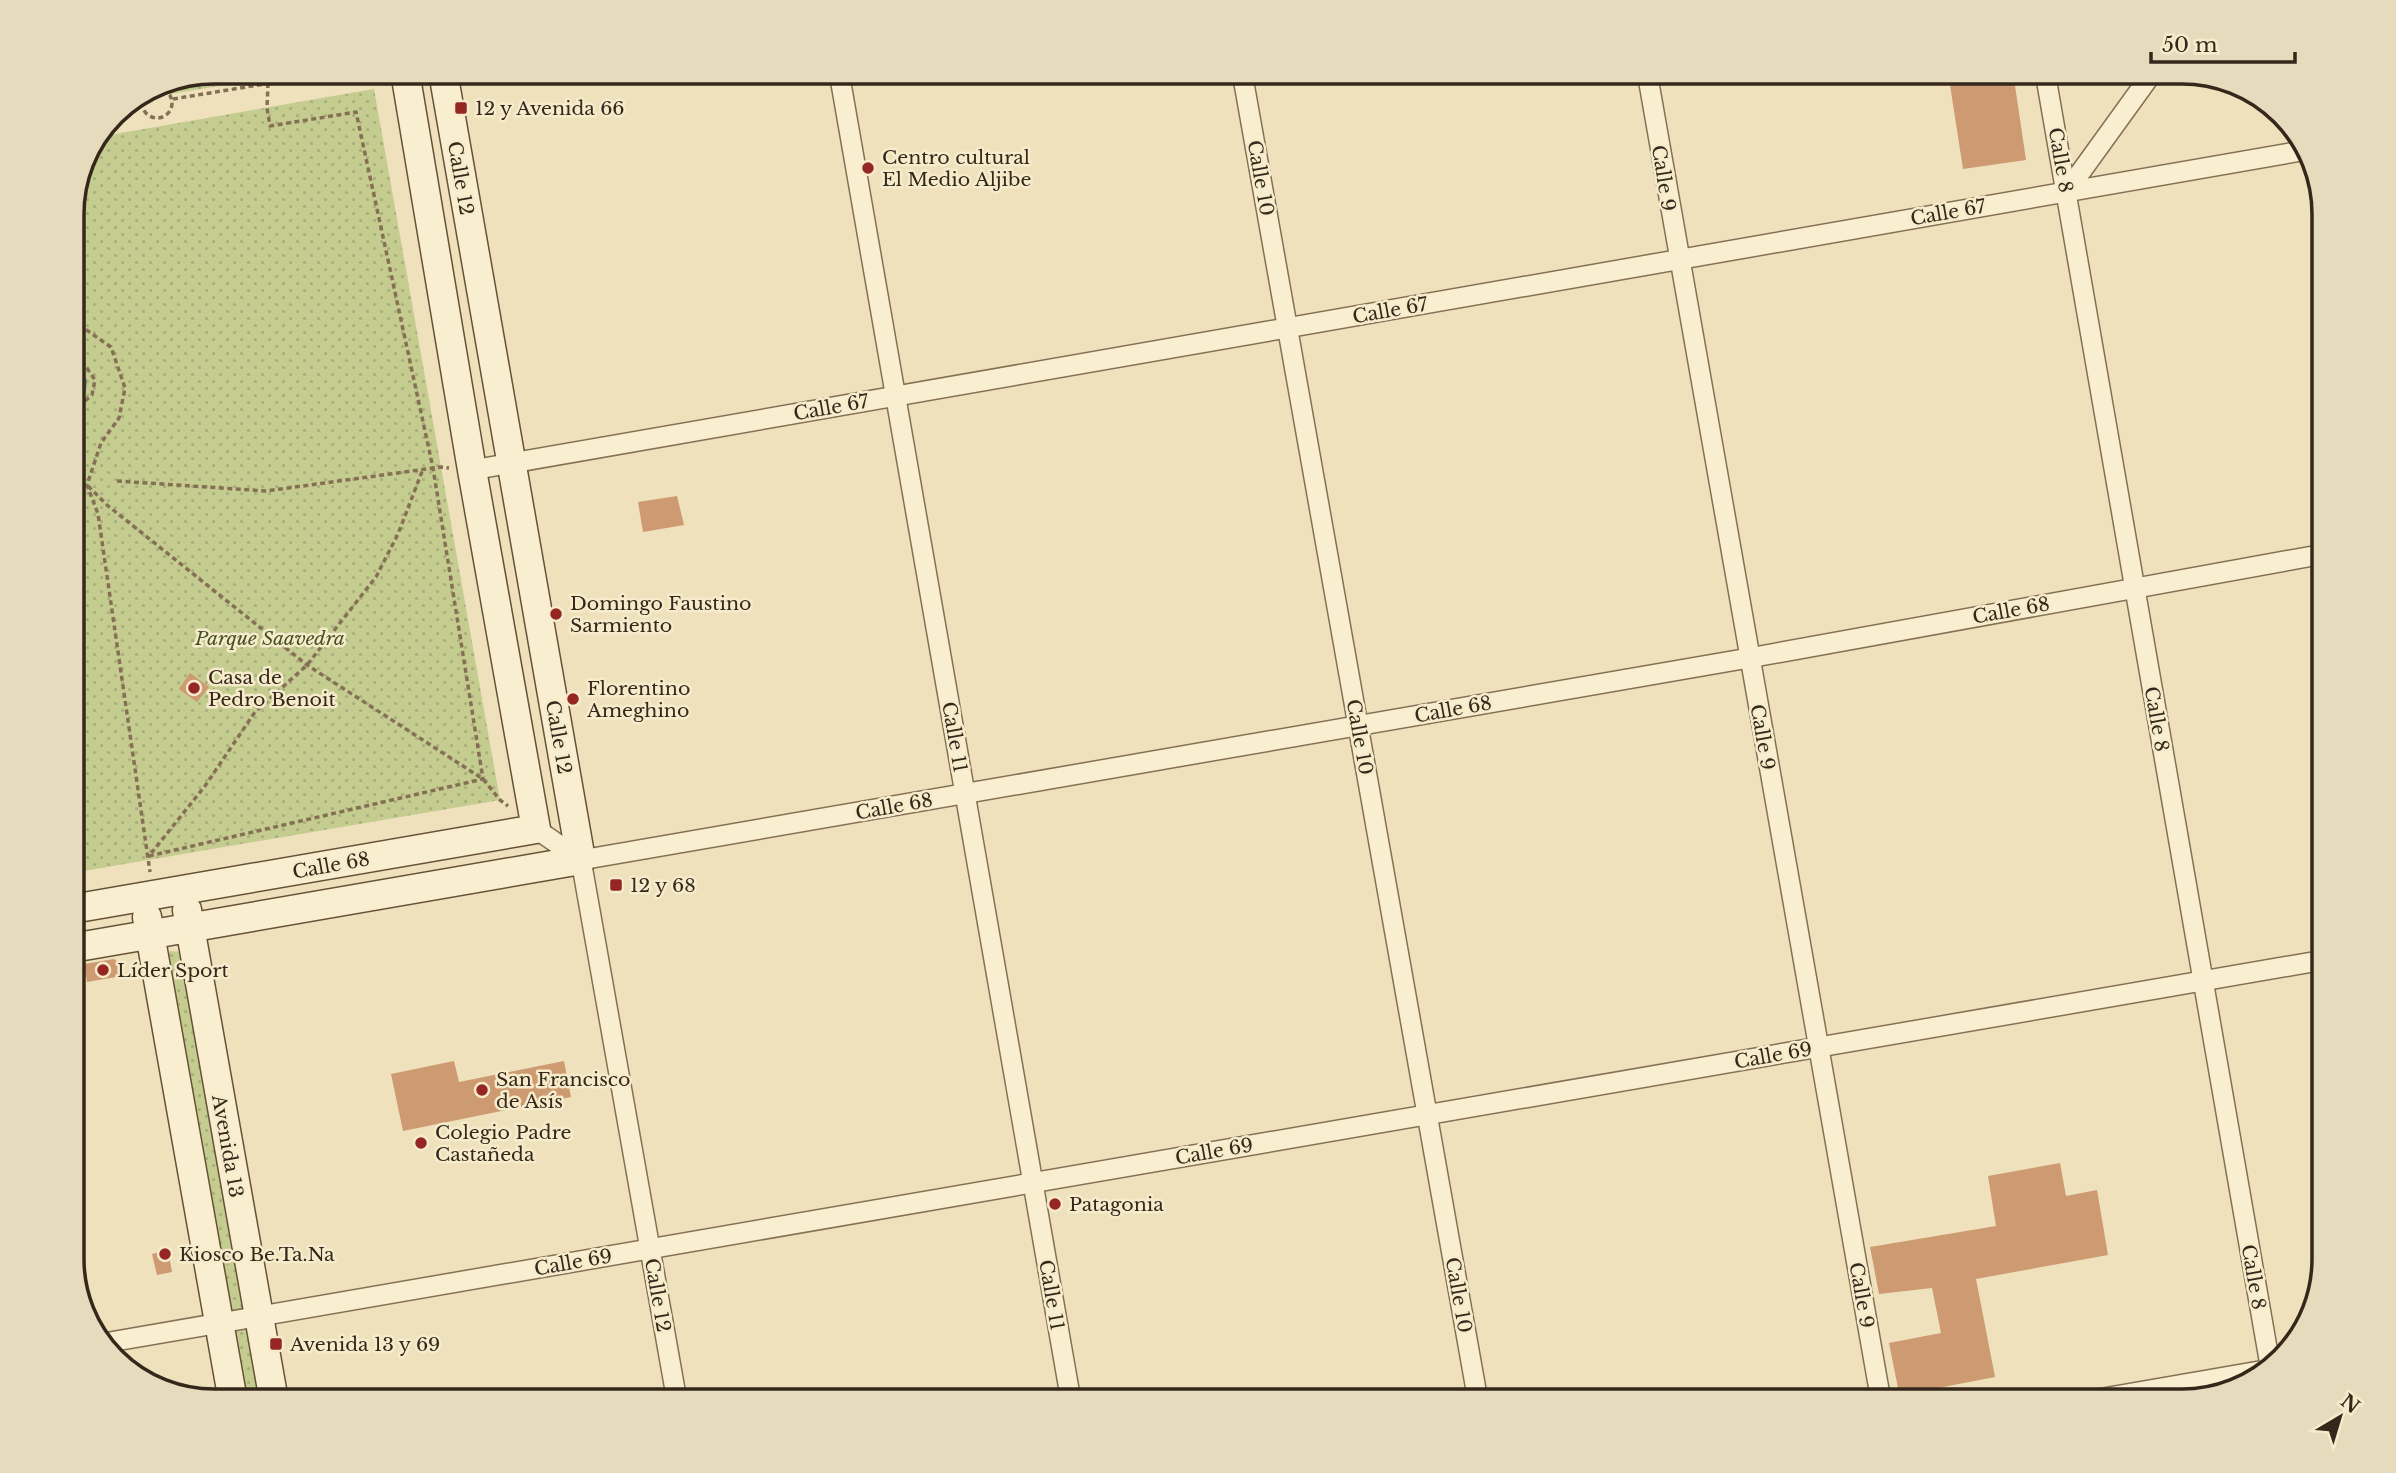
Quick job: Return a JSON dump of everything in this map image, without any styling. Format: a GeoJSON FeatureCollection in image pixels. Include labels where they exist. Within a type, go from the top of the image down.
{"type":"FeatureCollection","features":[{"type":"Feature","properties":{"kind":"main road","name":"Calle 12"},"geometry":{"type":"LineString","coordinates":[[407,84],[465,470],[536,829]]}},
{"type":"Feature","properties":{"kind":"main road","name":"Calle 12"},"geometry":{"type":"LineString","coordinates":[[454,84],[510,463],[581,860]]}},
{"type":"Feature","properties":{"kind":"main road","name":"Calle 68"},"geometry":{"type":"LineString","coordinates":[[84,905],[147,884],[183,890],[536,829]]}},
{"type":"Feature","properties":{"kind":"main road","name":"Calle 68"},"geometry":{"type":"LineString","coordinates":[[84,946],[581,860]]}},
{"type":"Feature","properties":{"kind":"main road","name":"Avenida 13"},"geometry":{"type":"LineString","coordinates":[[147,884],[150,934],[231,1389]]}},
{"type":"Feature","properties":{"kind":"main road","name":"Avenida 13"},"geometry":{"type":"LineString","coordinates":[[183,890],[272,1389]]}},
{"type":"Feature","properties":{"kind":"street","name":"Calle 11"},"geometry":{"type":"LineString","coordinates":[[841,84],[1069,1389]]}},
{"type":"Feature","properties":{"kind":"street","name":"Calle 10"},"geometry":{"type":"LineString","coordinates":[[1244,84],[1476,1389]]}},
{"type":"Feature","properties":{"kind":"street","name":"Calle 9"},"geometry":{"type":"LineString","coordinates":[[1649,84],[1879,1389]]}},
{"type":"Feature","properties":{"kind":"street","name":"Calle 8"},"geometry":{"type":"LineString","coordinates":[[2047,84],[2268,1356]]}},
{"type":"Feature","properties":{"kind":"street"},"geometry":{"type":"LineString","coordinates":[[2067,191],[2144,84]]}},
{"type":"Feature","properties":{"kind":"street","name":"Calle 67"},"geometry":{"type":"LineString","coordinates":[[465,470],[2296,152]]}},
{"type":"Feature","properties":{"kind":"street","name":"Calle 68"},"geometry":{"type":"LineString","coordinates":[[581,860],[1749,658],[2312,556]]}},
{"type":"Feature","properties":{"kind":"street"},"geometry":{"type":"LineString","coordinates":[[536,829],[581,860]]}},
{"type":"Feature","properties":{"kind":"street","name":"Calle 12"},"geometry":{"type":"LineString","coordinates":[[581,860],[675,1389]]}},
{"type":"Feature","properties":{"kind":"street","name":"Calle 69"},"geometry":{"type":"LineString","coordinates":[[113,1341],[2312,962]]}},
{"type":"Feature","properties":{"kind":"street"},"geometry":{"type":"LineString","coordinates":[[2155,1389],[2243,1374]]}},
{"type":"Feature","properties":{"kind":"path"},"geometry":{"type":"LineString","coordinates":[[173,100],[262,84]]}},
{"type":"Feature","properties":{"kind":"path"},"geometry":{"type":"LineString","coordinates":[[268,84],[267,108],[270,126],[356,112],[433,468],[483,779]]}},
{"type":"Feature","properties":{"kind":"path"},"geometry":{"type":"LineString","coordinates":[[142,106],[148,116],[160,119],[171,112],[173,100],[168,93]]}},
{"type":"Feature","properties":{"kind":"path"},"geometry":{"type":"LineString","coordinates":[[84,328],[111,347],[125,388],[118,418],[101,443],[87,485],[98,514],[149,856]]}},
{"type":"Feature","properties":{"kind":"path"},"geometry":{"type":"LineString","coordinates":[[84,364],[95,380],[92,395],[84,402]]}},
{"type":"Feature","properties":{"kind":"path"},"geometry":{"type":"LineString","coordinates":[[117,481],[266,491],[423,469],[465,470]]}},
{"type":"Feature","properties":{"kind":"path"},"geometry":{"type":"LineString","coordinates":[[147,884],[149,856],[205,786],[255,712],[307,665],[376,577],[398,534],[423,469]]}},
{"type":"Feature","properties":{"kind":"path"},"geometry":{"type":"LineString","coordinates":[[84,483],[107,505],[307,665],[483,779],[499,800],[508,806]]}},
{"type":"Feature","properties":{"kind":"path"},"geometry":{"type":"LineString","coordinates":[[149,856],[483,779]]}},
{"type":"Feature","properties":{"kind":"green space"},"geometry":{"type":"Polygon","coordinates":[[[231,84],[162,95],[197,85],[231,84]]]}},
{"type":"Feature","properties":{"kind":"green space","name":"Parque Saavedra"},"geometry":{"type":"Polygon","coordinates":[[[374,89],[500,800],[84,871],[84,206],[88,181],[97,157],[111,135],[374,89]]]}},
{"type":"Feature","properties":{"kind":"green space"},"geometry":{"type":"Polygon","coordinates":[[[170,951],[181,952],[258,1389],[240,1389],[164,965],[170,951]]]}},
{"type":"Feature","properties":{"kind":"building"},"geometry":{"type":"Polygon","coordinates":[[[1950,84],[2015,84],[2026,160],[1963,169],[1950,84]]]}},
{"type":"Feature","properties":{"kind":"building"},"geometry":{"type":"Polygon","coordinates":[[[677,496],[684,525],[643,532],[638,502],[677,496]]]}},
{"type":"Feature","properties":{"kind":"building","name":"Casa de Pedro Benoit"},"geometry":{"type":"Polygon","coordinates":[[[190,673],[209,687],[197,702],[179,689],[190,673]]]}},
{"type":"Feature","properties":{"kind":"building","name":"Líder Sport"},"geometry":{"type":"Polygon","coordinates":[[[114,959],[120,963],[122,976],[87,982],[84,964],[114,959]]]}},
{"type":"Feature","properties":{"kind":"building","name":"San Francisco de Asís"},"geometry":{"type":"Polygon","coordinates":[[[454,1061],[459,1082],[564,1061],[571,1097],[403,1131],[391,1074],[454,1061]]]}},
{"type":"Feature","properties":{"kind":"building"},"geometry":{"type":"Polygon","coordinates":[[[2060,1163],[2066,1196],[2097,1190],[2108,1255],[1976,1279],[1995,1377],[1933,1389],[1900,1389],[1889,1343],[1941,1333],[1932,1288],[1879,1294],[1870,1247],[1996,1226],[1988,1176],[2060,1163]]]}},
{"type":"Feature","properties":{"kind":"building"},"geometry":{"type":"Polygon","coordinates":[[[168,1250],[172,1272],[157,1275],[152,1254],[168,1250]]]}},
{"type":"Feature","properties":{"kind":"place","name":"12 y Avenida 66"},"geometry":{"type":"Point","coordinates":[461,108]}},
{"type":"Feature","properties":{"kind":"place","name":"Centro cultural El Medio Aljibe"},"geometry":{"type":"Point","coordinates":[868,168]}},
{"type":"Feature","properties":{"kind":"place","name":"Domingo Faustino Sarmiento"},"geometry":{"type":"Point","coordinates":[556,614]}},
{"type":"Feature","properties":{"kind":"place","name":"Casa de Pedro Benoit"},"geometry":{"type":"Point","coordinates":[194,688]}},
{"type":"Feature","properties":{"kind":"place","name":"Florentino Ameghino"},"geometry":{"type":"Point","coordinates":[573,699]}},
{"type":"Feature","properties":{"kind":"place","name":"12 y 68"},"geometry":{"type":"Point","coordinates":[616,885]}},
{"type":"Feature","properties":{"kind":"place","name":"Líder Sport"},"geometry":{"type":"Point","coordinates":[103,970]}},
{"type":"Feature","properties":{"kind":"place","name":"San Francisco de Asís"},"geometry":{"type":"Point","coordinates":[482,1090]}},
{"type":"Feature","properties":{"kind":"place","name":"Colegio Padre Castañeda"},"geometry":{"type":"Point","coordinates":[421,1143]}},
{"type":"Feature","properties":{"kind":"place","name":"Patagonia"},"geometry":{"type":"Point","coordinates":[1055,1204]}},
{"type":"Feature","properties":{"kind":"place","name":"Kiosco Be.Ta.Na"},"geometry":{"type":"Point","coordinates":[165,1254]}},
{"type":"Feature","properties":{"kind":"place","name":"Avenida 13 y 69"},"geometry":{"type":"Point","coordinates":[276,1344]}}]}
